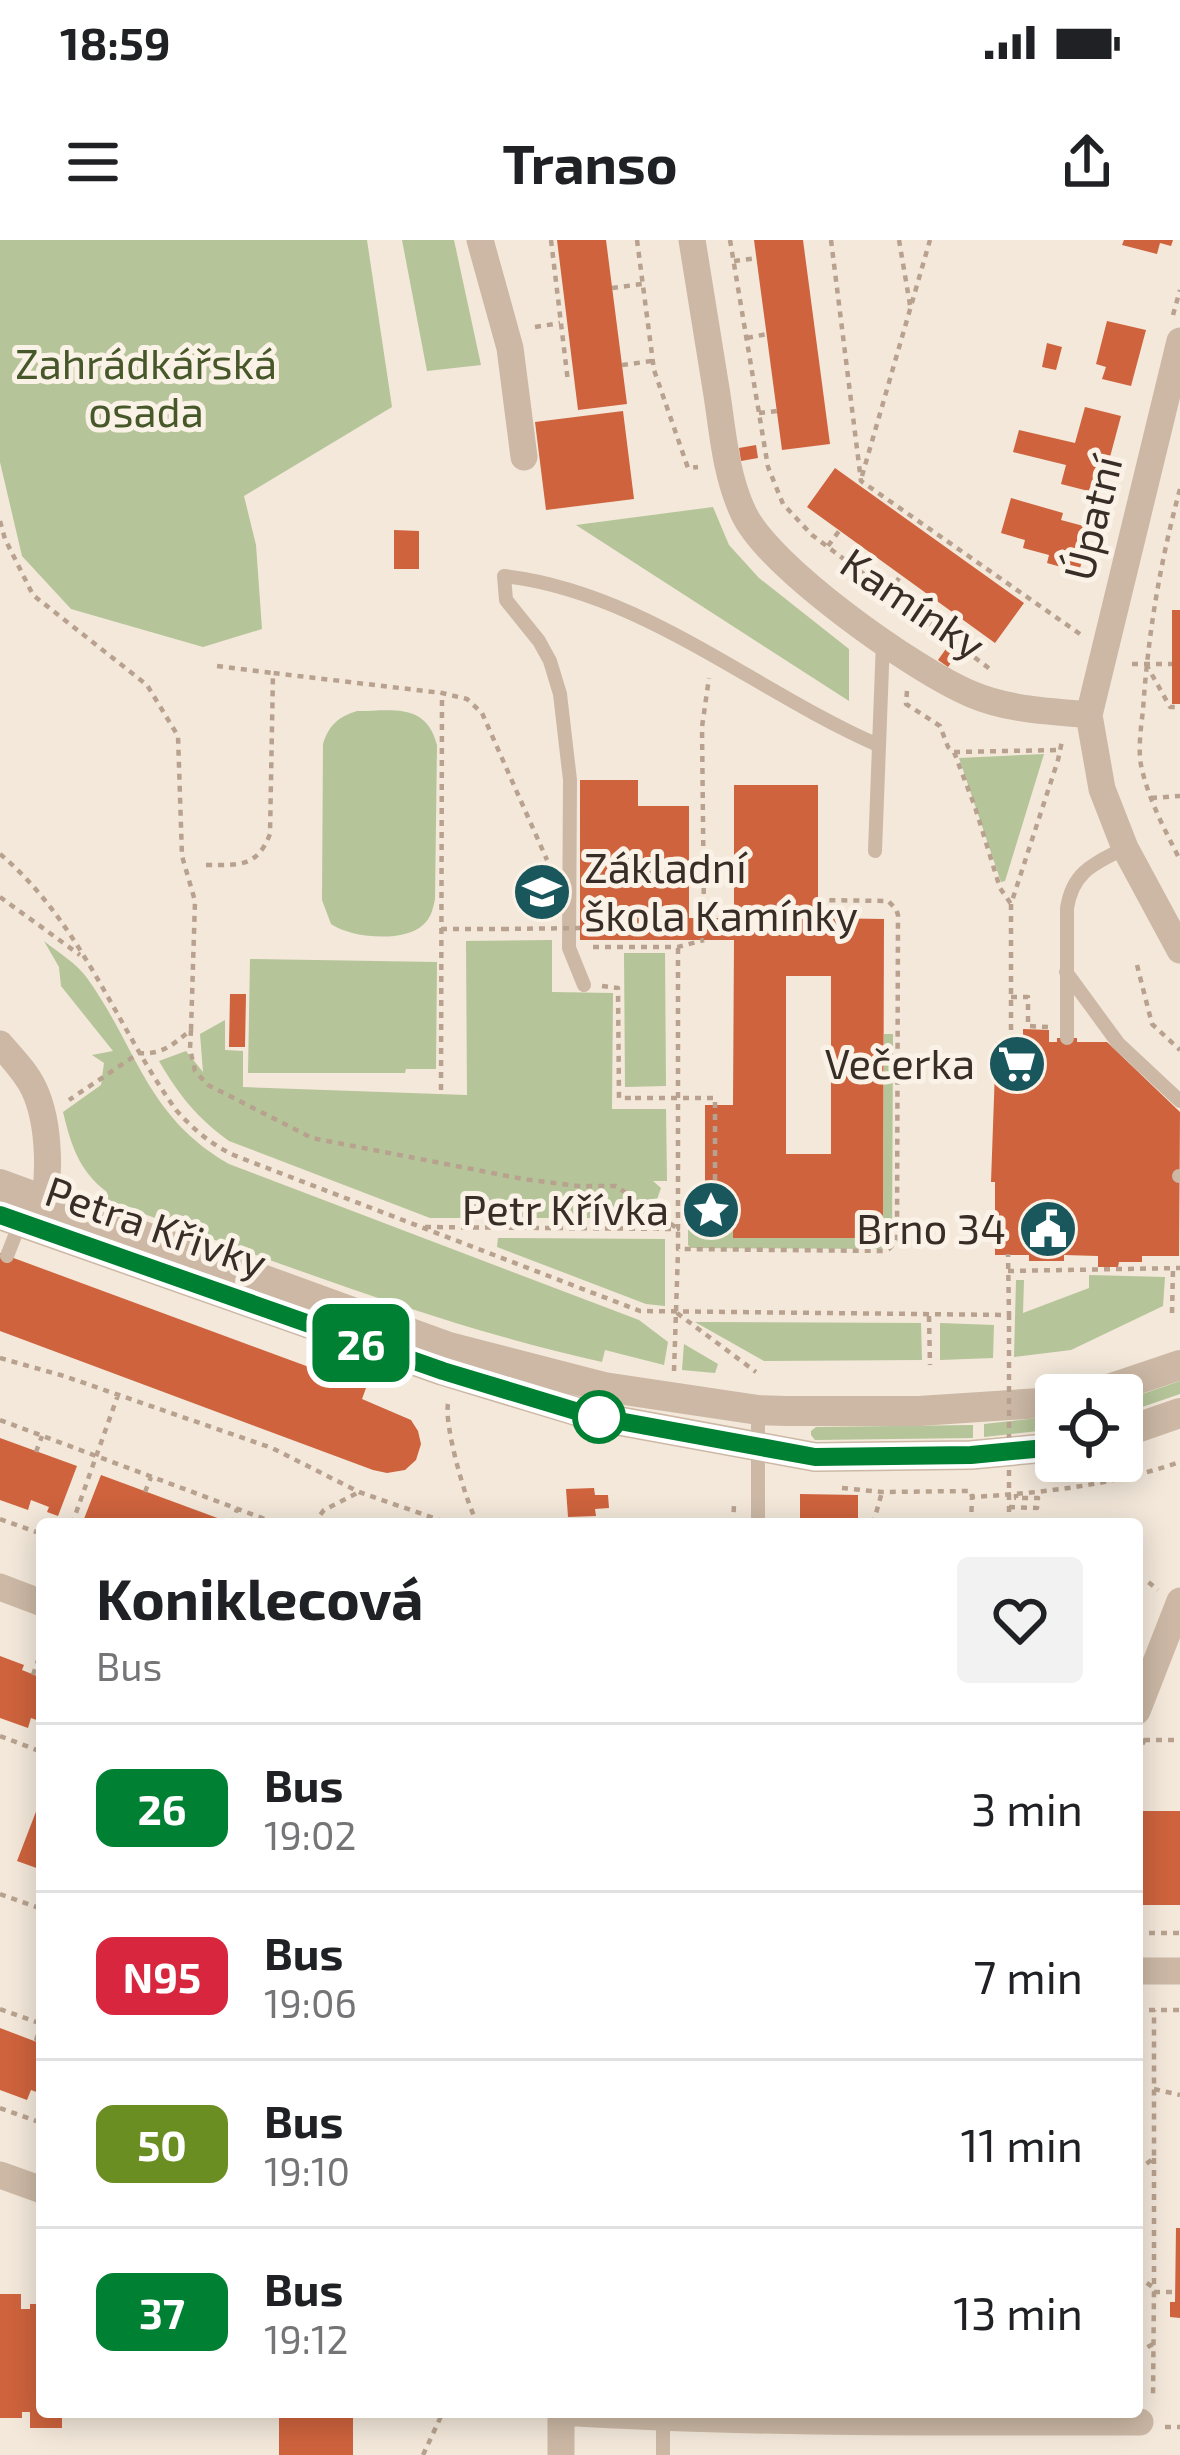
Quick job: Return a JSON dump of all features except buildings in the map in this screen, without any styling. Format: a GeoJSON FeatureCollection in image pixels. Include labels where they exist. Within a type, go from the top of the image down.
{"type":"FeatureCollection","features":[{"type":"Feature","properties":{"kind":"street"},"geometry":{"type":"LineString","coordinates":[[480,240],[510,348],[524,457]]}},
{"type":"Feature","properties":{"kind":"street","name":"Kamínky"},"geometry":{"type":"LineString","coordinates":[[692,240],[730,479],[745,517],[767,546],[792,571],[930,673],[972,695],[1005,705],[1089,715]]}},
{"type":"Feature","properties":{"kind":"street","name":"Úpatní"},"geometry":{"type":"LineString","coordinates":[[1089,715],[1180,341]]}},
{"type":"Feature","properties":{"kind":"street"},"geometry":{"type":"LineString","coordinates":[[1089,715],[1102,788],[1125,848],[1180,950]]}},
{"type":"Feature","properties":{"kind":"street"},"geometry":{"type":"LineString","coordinates":[[0,1044],[39,1101],[45,1133],[25,1217]]}},
{"type":"Feature","properties":{"kind":"street","name":"Petra Křivky"},"geometry":{"type":"LineString","coordinates":[[0,1184],[25,1217],[443,1371],[592,1416],[815,1457],[1035,1450]]}},
{"type":"Feature","properties":{"kind":"street","name":"Petra Křivky"},"geometry":{"type":"LineString","coordinates":[[25,1217],[449,1347],[604,1387],[758,1410],[919,1411],[1035,1403]]}},
{"type":"Feature","properties":{"kind":"street"},"geometry":{"type":"LineString","coordinates":[[1143,1377],[1180,1364]]}},
{"type":"Feature","properties":{"kind":"street"},"geometry":{"type":"LineString","coordinates":[[1143,1426],[1180,1413]]}},
{"type":"Feature","properties":{"kind":"street"},"geometry":{"type":"LineString","coordinates":[[0,1587],[36,1601]]}},
{"type":"Feature","properties":{"kind":"street"},"geometry":{"type":"LineString","coordinates":[[1143,1721],[1172,1643],[1179,1605]]}},
{"type":"Feature","properties":{"kind":"street"},"geometry":{"type":"LineString","coordinates":[[1143,1971],[1180,1971]]}},
{"type":"Feature","properties":{"kind":"street"},"geometry":{"type":"LineString","coordinates":[[0,2175],[36,2188]]}},
{"type":"Feature","properties":{"kind":"street"},"geometry":{"type":"LineString","coordinates":[[561,2418],[561,2455]]}},
{"type":"Feature","properties":{"kind":"lane"},"geometry":{"type":"LineString","coordinates":[[584,985],[569,947],[570,780],[560,694],[539,641],[506,600],[504,576],[538,580],[601,600],[713,655],[828,723],[878,745]]}},
{"type":"Feature","properties":{"kind":"lane"},"geometry":{"type":"LineString","coordinates":[[875,851],[883,641]]}},
{"type":"Feature","properties":{"kind":"lane"},"geometry":{"type":"LineString","coordinates":[[1066,1038],[1067,908],[1075,880],[1096,862],[1125,848]]}},
{"type":"Feature","properties":{"kind":"lane"},"geometry":{"type":"LineString","coordinates":[[1066,972],[1118,1043],[1180,1100]]}},
{"type":"Feature","properties":{"kind":"lane"},"geometry":{"type":"LineString","coordinates":[[7,1256],[25,1217]]}},
{"type":"Feature","properties":{"kind":"lane"},"geometry":{"type":"LineString","coordinates":[[758,1410],[758,1518]]}},
{"type":"Feature","properties":{"kind":"lane"},"geometry":{"type":"LineString","coordinates":[[663,2418],[663,2455]]}},
{"type":"Feature","properties":{"kind":"path"},"geometry":{"type":"LineString","coordinates":[[551,240],[570,376]]}},
{"type":"Feature","properties":{"kind":"path"},"geometry":{"type":"LineString","coordinates":[[637,240],[653,361],[688,468],[710,465]]}},
{"type":"Feature","properties":{"kind":"path"},"geometry":{"type":"LineString","coordinates":[[730,240],[768,467],[783,504],[812,535],[998,675]]}},
{"type":"Feature","properties":{"kind":"path"},"geometry":{"type":"LineString","coordinates":[[831,240],[860,482],[1085,638]]}},
{"type":"Feature","properties":{"kind":"path"},"geometry":{"type":"LineString","coordinates":[[899,240],[910,306]]}},
{"type":"Feature","properties":{"kind":"path"},"geometry":{"type":"LineString","coordinates":[[860,482],[930,240]]}},
{"type":"Feature","properties":{"kind":"path"},"geometry":{"type":"LineString","coordinates":[[734,261],[757,258]]}},
{"type":"Feature","properties":{"kind":"path"},"geometry":{"type":"LineString","coordinates":[[612,288],[643,284]]}},
{"type":"Feature","properties":{"kind":"path"},"geometry":{"type":"LineString","coordinates":[[747,338],[767,334]]}},
{"type":"Feature","properties":{"kind":"path"},"geometry":{"type":"LineString","coordinates":[[622,364],[653,361]]}},
{"type":"Feature","properties":{"kind":"path"},"geometry":{"type":"LineString","coordinates":[[758,413],[777,411]]}},
{"type":"Feature","properties":{"kind":"path"},"geometry":{"type":"LineString","coordinates":[[1180,489],[1146,664],[1140,763],[1180,860]]}},
{"type":"Feature","properties":{"kind":"path"},"geometry":{"type":"LineString","coordinates":[[0,521],[3,539],[33,595],[147,685],[178,736],[182,856],[195,901],[190,1049],[194,1071],[208,1085],[312,1138],[523,1179],[616,1186],[677,1228]]}},
{"type":"Feature","properties":{"kind":"path"},"geometry":{"type":"LineString","coordinates":[[827,546],[839,531]]}},
{"type":"Feature","properties":{"kind":"path"},"geometry":{"type":"LineString","coordinates":[[889,593],[901,575]]}},
{"type":"Feature","properties":{"kind":"path"},"geometry":{"type":"LineString","coordinates":[[948,637],[961,618]]}},
{"type":"Feature","properties":{"kind":"path"},"geometry":{"type":"LineString","coordinates":[[704,918],[702,727],[713,655]]}},
{"type":"Feature","properties":{"kind":"path"},"geometry":{"type":"LineString","coordinates":[[1121,663],[1172,664]]}},
{"type":"Feature","properties":{"kind":"path"},"geometry":{"type":"LineString","coordinates":[[1146,664],[1170,707],[1180,707]]}},
{"type":"Feature","properties":{"kind":"path"},"geometry":{"type":"LineString","coordinates":[[217,666],[467,699],[482,713],[569,910]]}},
{"type":"Feature","properties":{"kind":"path"},"geometry":{"type":"LineString","coordinates":[[206,866],[250,862],[264,850],[270,834],[273,673]]}},
{"type":"Feature","properties":{"kind":"path"},"geometry":{"type":"LineString","coordinates":[[908,677],[906,704],[940,726],[954,752],[1000,888],[1010,904]]}},
{"type":"Feature","properties":{"kind":"path"},"geometry":{"type":"LineString","coordinates":[[441,1090],[442,693]]}},
{"type":"Feature","properties":{"kind":"path"},"geometry":{"type":"LineString","coordinates":[[1010,1042],[1010,904],[1063,735]]}},
{"type":"Feature","properties":{"kind":"path"},"geometry":{"type":"LineString","coordinates":[[954,752],[1060,750]]}},
{"type":"Feature","properties":{"kind":"path"},"geometry":{"type":"LineString","coordinates":[[1151,797],[1180,796]]}},
{"type":"Feature","properties":{"kind":"path"},"geometry":{"type":"LineString","coordinates":[[0,854],[44,897],[176,1110],[227,1153],[640,1311],[1009,1315]]}},
{"type":"Feature","properties":{"kind":"path"},"geometry":{"type":"LineString","coordinates":[[0,898],[85,958]]}},
{"type":"Feature","properties":{"kind":"path"},"geometry":{"type":"LineString","coordinates":[[678,1250],[884,1251],[897,1240],[898,915],[888,902],[820,900]]}},
{"type":"Feature","properties":{"kind":"path"},"geometry":{"type":"LineString","coordinates":[[441,929],[580,928]]}},
{"type":"Feature","properties":{"kind":"path"},"geometry":{"type":"LineString","coordinates":[[569,947],[679,946],[704,940]]}},
{"type":"Feature","properties":{"kind":"path"},"geometry":{"type":"LineString","coordinates":[[674,1371],[679,946]]}},
{"type":"Feature","properties":{"kind":"path"},"geometry":{"type":"LineString","coordinates":[[1138,964],[1152,1024],[1180,1050]]}},
{"type":"Feature","properties":{"kind":"path"},"geometry":{"type":"LineString","coordinates":[[584,985],[618,988],[619,1099],[715,1098],[715,1199]]}},
{"type":"Feature","properties":{"kind":"path"},"geometry":{"type":"LineString","coordinates":[[1010,997],[1028,997],[1028,1026]]}},
{"type":"Feature","properties":{"kind":"path"},"geometry":{"type":"LineString","coordinates":[[58,1108],[140,1053],[166,1051],[191,1030]]}},
{"type":"Feature","properties":{"kind":"path"},"geometry":{"type":"LineString","coordinates":[[422,1227],[677,1228]]}},
{"type":"Feature","properties":{"kind":"path"},"geometry":{"type":"LineString","coordinates":[[1008,1254],[1009,1518]]}},
{"type":"Feature","properties":{"kind":"path"},"geometry":{"type":"LineString","coordinates":[[1008,1271],[1176,1269],[1172,1312]]}},
{"type":"Feature","properties":{"kind":"path"},"geometry":{"type":"LineString","coordinates":[[676,1313],[756,1372]]}},
{"type":"Feature","properties":{"kind":"path"},"geometry":{"type":"LineString","coordinates":[[929,1316],[930,1365]]}},
{"type":"Feature","properties":{"kind":"path"},"geometry":{"type":"LineString","coordinates":[[0,1358],[272,1448],[359,1492],[434,1518]]}},
{"type":"Feature","properties":{"kind":"path"},"geometry":{"type":"LineString","coordinates":[[74,1518],[118,1395]]}},
{"type":"Feature","properties":{"kind":"path"},"geometry":{"type":"LineString","coordinates":[[448,1401],[445,1419],[466,1503],[475,1518]]}},
{"type":"Feature","properties":{"kind":"path"},"geometry":{"type":"LineString","coordinates":[[0,1420],[262,1518]]}},
{"type":"Feature","properties":{"kind":"path"},"geometry":{"type":"LineString","coordinates":[[36,1452],[42,1436]]}},
{"type":"Feature","properties":{"kind":"path"},"geometry":{"type":"LineString","coordinates":[[972,1497],[1113,1482],[1180,1462]]}},
{"type":"Feature","properties":{"kind":"path"},"geometry":{"type":"LineString","coordinates":[[145,1492],[151,1477]]}},
{"type":"Feature","properties":{"kind":"path"},"geometry":{"type":"LineString","coordinates":[[843,1488],[971,1491],[971,1518]]}},
{"type":"Feature","properties":{"kind":"path"},"geometry":{"type":"LineString","coordinates":[[318,1518],[359,1492]]}},
{"type":"Feature","properties":{"kind":"path"},"geometry":{"type":"LineString","coordinates":[[875,1518],[882,1492]]}},
{"type":"Feature","properties":{"kind":"path"},"geometry":{"type":"LineString","coordinates":[[1009,1507],[1037,1508],[1038,1498],[1016,1498],[1016,1494]]}},
{"type":"Feature","properties":{"kind":"path"},"geometry":{"type":"LineString","coordinates":[[234,1518],[237,1509]]}},
{"type":"Feature","properties":{"kind":"path"},"geometry":{"type":"LineString","coordinates":[[0,1519],[36,1532]]}},
{"type":"Feature","properties":{"kind":"path"},"geometry":{"type":"LineString","coordinates":[[33,1675],[36,1666]]}},
{"type":"Feature","properties":{"kind":"path"},"geometry":{"type":"LineString","coordinates":[[1143,1721],[1144,1740],[1180,1740]]}},
{"type":"Feature","properties":{"kind":"path"},"geometry":{"type":"LineString","coordinates":[[0,1736],[36,1750]]}},
{"type":"Feature","properties":{"kind":"path"},"geometry":{"type":"LineString","coordinates":[[0,1894],[36,1908]]}},
{"type":"Feature","properties":{"kind":"path"},"geometry":{"type":"LineString","coordinates":[[1143,1933],[1180,1933]]}},
{"type":"Feature","properties":{"kind":"path"},"geometry":{"type":"LineString","coordinates":[[0,2009],[36,2022]]}},
{"type":"Feature","properties":{"kind":"path"},"geometry":{"type":"LineString","coordinates":[[1143,2010],[1180,2010]]}},
{"type":"Feature","properties":{"kind":"path"},"geometry":{"type":"LineString","coordinates":[[1147,2417],[1154,2290],[1154,2010]]}},
{"type":"Feature","properties":{"kind":"path"},"geometry":{"type":"LineString","coordinates":[[1154,2089],[1180,2096]]}},
{"type":"Feature","properties":{"kind":"path"},"geometry":{"type":"LineString","coordinates":[[0,2108],[36,2121]]}},
{"type":"Feature","properties":{"kind":"path"},"geometry":{"type":"LineString","coordinates":[[1143,2166],[1154,2158]]}},
{"type":"Feature","properties":{"kind":"path"},"geometry":{"type":"LineString","coordinates":[[1143,2281],[1154,2290],[1175,2292]]}},
{"type":"Feature","properties":{"kind":"path"},"geometry":{"type":"LineString","coordinates":[[1143,2350],[1153,2344]]}},
{"type":"Feature","properties":{"kind":"path"},"geometry":{"type":"LineString","coordinates":[[423,2455],[440,2418]]}},
{"type":"Feature","properties":{"kind":"green space","name":"Zahrádkářská osada"},"geometry":{"type":"Polygon","coordinates":[[[0,240],[367,240],[392,407],[244,496],[256,545],[262,629],[203,647],[71,609],[22,556],[0,462],[0,240]]]}},
{"type":"Feature","properties":{"kind":"green space"},"geometry":{"type":"Polygon","coordinates":[[[402,240],[454,240],[481,365],[427,371],[402,240]]]}},
{"type":"Feature","properties":{"kind":"green space"},"geometry":{"type":"Polygon","coordinates":[[[713,507],[729,545],[759,578],[849,649],[849,701],[576,525],[713,507]]]}},
{"type":"Feature","properties":{"kind":"green space"},"geometry":{"type":"Polygon","coordinates":[[[357,711],[416,715],[432,731],[437,745],[435,899],[426,922],[403,934],[364,935],[340,929],[331,924],[322,900],[323,744],[335,723],[357,711]]]}},
{"type":"Feature","properties":{"kind":"green space"},"geometry":{"type":"Polygon","coordinates":[[[1044,754],[1005,881],[1001,882],[959,758],[1044,754]]]}},
{"type":"Feature","properties":{"kind":"green space"},"geometry":{"type":"Polygon","coordinates":[[[552,940],[552,992],[613,993],[612,1109],[666,1109],[667,1181],[653,1181],[661,1188],[655,1205],[641,1218],[430,1218],[229,1141],[190,1105],[159,1061],[186,1051],[203,1072],[200,1034],[225,1020],[225,1050],[243,1051],[243,1087],[467,1095],[466,941],[552,940]]]}},
{"type":"Feature","properties":{"kind":"green space"},"geometry":{"type":"Polygon","coordinates":[[[44,941],[87,978],[161,1103],[201,1145],[229,1164],[639,1320],[668,1342],[664,1365],[605,1350],[602,1362],[476,1329],[106,1200],[107,1192],[78,1156],[63,1112],[101,1085],[104,1063],[92,1055],[113,1051],[61,986],[59,967],[44,941]]]}},
{"type":"Feature","properties":{"kind":"green space"},"geometry":{"type":"Polygon","coordinates":[[[624,953],[665,953],[666,1086],[625,1087],[624,953]]]}},
{"type":"Feature","properties":{"kind":"green space"},"geometry":{"type":"Polygon","coordinates":[[[250,959],[437,962],[436,1069],[248,1073],[250,959]]]}},
{"type":"Feature","properties":{"kind":"green space"},"geometry":{"type":"Polygon","coordinates":[[[884,1034],[893,1034],[892,1244],[881,1249],[691,1248],[688,1210],[733,1210],[734,1238],[883,1238],[884,1034]]]}},
{"type":"Feature","properties":{"kind":"green space"},"geometry":{"type":"Polygon","coordinates":[[[498,1238],[665,1239],[665,1306],[646,1304],[497,1247],[498,1238]]]}},
{"type":"Feature","properties":{"kind":"green space"},"geometry":{"type":"Polygon","coordinates":[[[1089,1275],[1165,1277],[1163,1306],[1071,1350],[1014,1357],[1016,1280],[1024,1280],[1023,1313],[1089,1288],[1089,1275]]]}},
{"type":"Feature","properties":{"kind":"green space"},"geometry":{"type":"Polygon","coordinates":[[[695,1322],[921,1323],[922,1360],[764,1361],[695,1322]]]}},
{"type":"Feature","properties":{"kind":"green space"},"geometry":{"type":"Polygon","coordinates":[[[940,1323],[994,1325],[993,1358],[940,1360],[940,1323]]]}},
{"type":"Feature","properties":{"kind":"green space"},"geometry":{"type":"Polygon","coordinates":[[[684,1344],[718,1364],[715,1373],[682,1370],[684,1344]]]}},
{"type":"Feature","properties":{"kind":"green space"},"geometry":{"type":"Polygon","coordinates":[[[1180,1381],[1180,1394],[1143,1407],[1143,1394],[1180,1381]]]}},
{"type":"Feature","properties":{"kind":"green space"},"geometry":{"type":"Polygon","coordinates":[[[1035,1418],[1035,1431],[984,1437],[984,1424],[1035,1418]]]}},
{"type":"Feature","properties":{"kind":"green space"},"geometry":{"type":"Polygon","coordinates":[[[973,1425],[973,1438],[815,1440],[811,1435],[816,1427],[973,1425]]]}},
{"type":"Feature","properties":{"kind":"bus line","name":"26"},"geometry":{"type":"LineString","coordinates":[[0,1215],[443,1371],[592,1416],[815,1457],[1035,1450]]}},
{"type":"Feature","properties":{"kind":"place","name":"Základní škola Kamínky"},"geometry":{"type":"Point","coordinates":[542,892]}},
{"type":"Feature","properties":{"kind":"place","name":"Večerka"},"geometry":{"type":"Point","coordinates":[1017,1064]}},
{"type":"Feature","properties":{"kind":"place","name":"Petr Křívka"},"geometry":{"type":"Point","coordinates":[711,1210]}},
{"type":"Feature","properties":{"kind":"place","name":"Brno 34"},"geometry":{"type":"Point","coordinates":[1048,1229]}}]}
